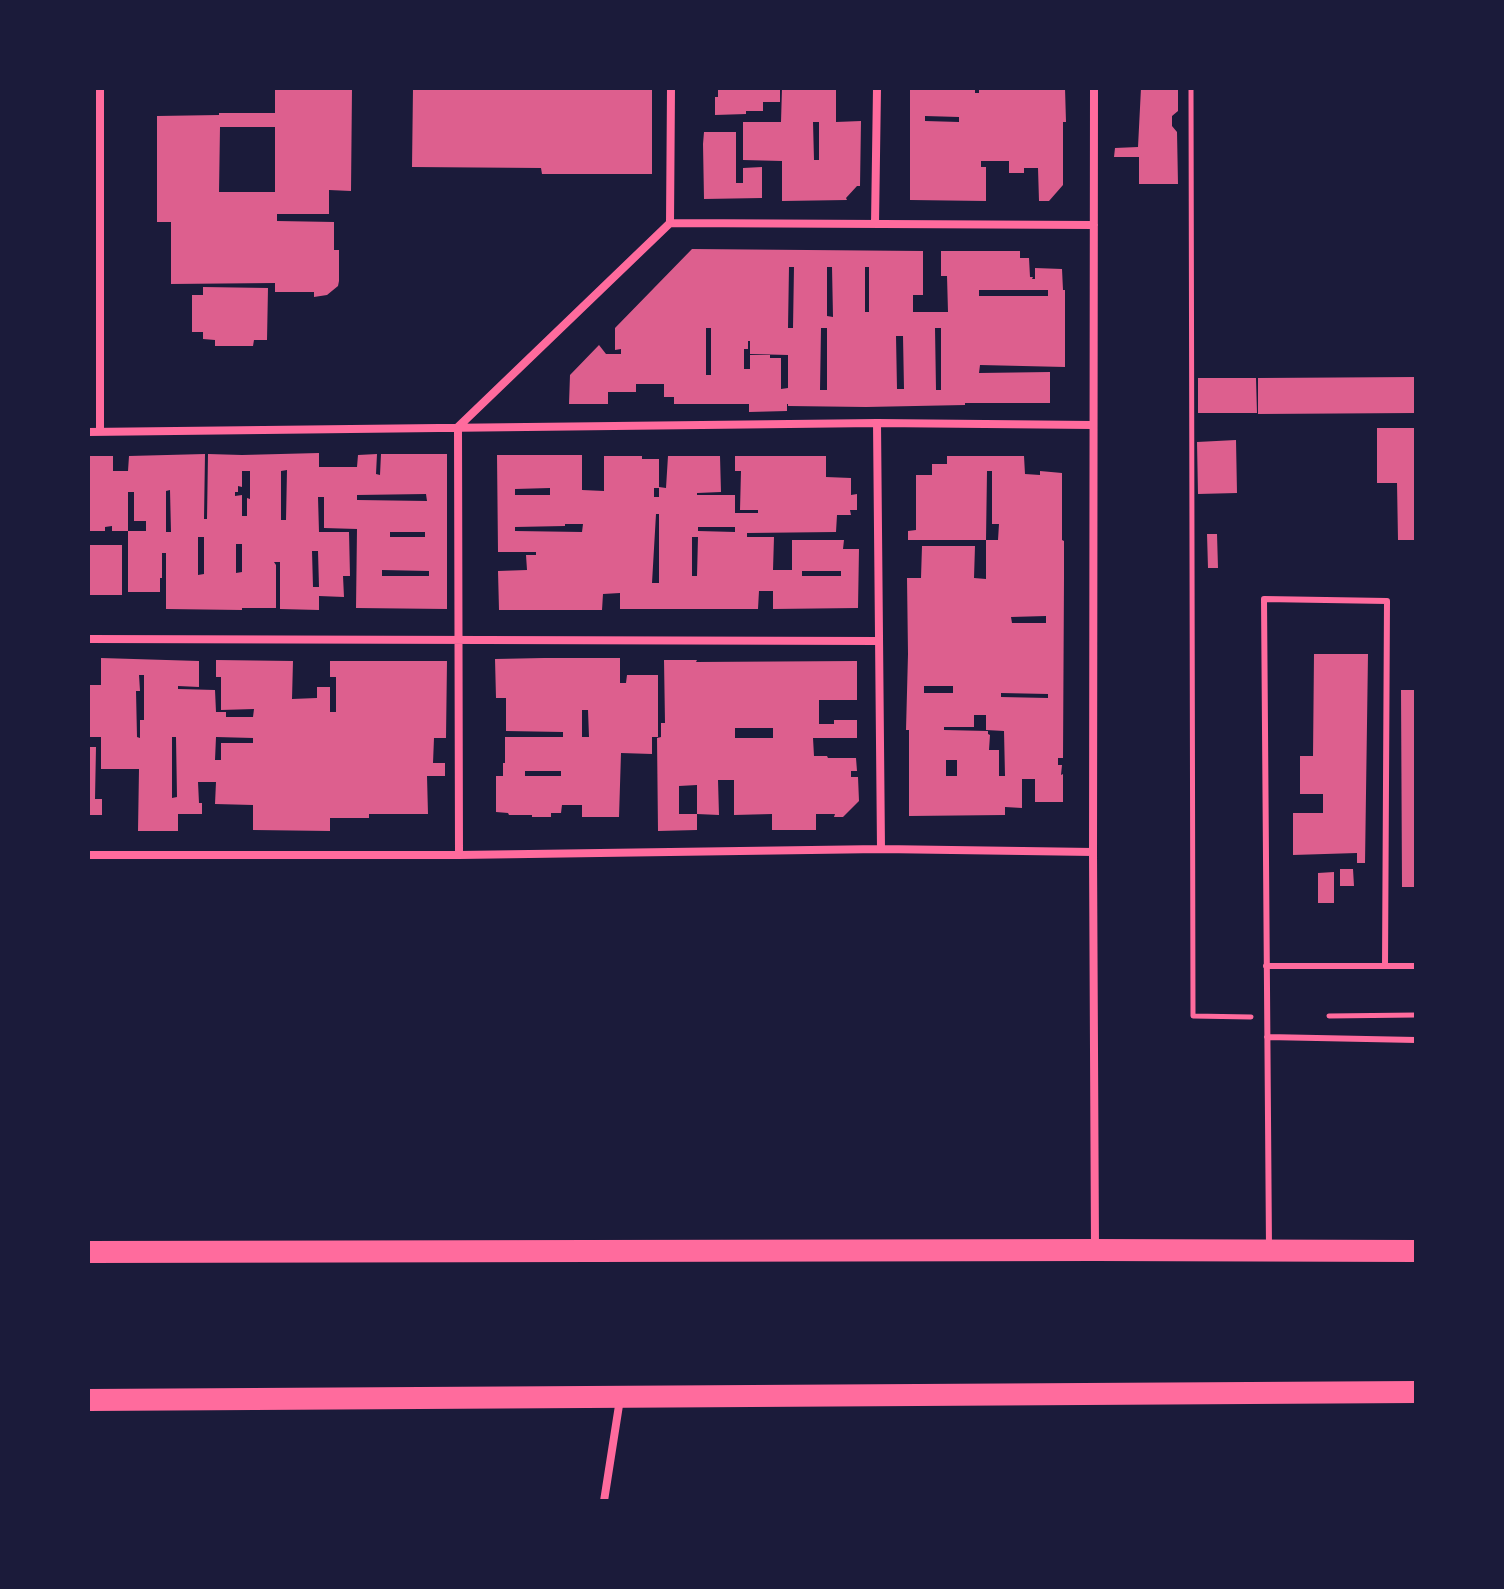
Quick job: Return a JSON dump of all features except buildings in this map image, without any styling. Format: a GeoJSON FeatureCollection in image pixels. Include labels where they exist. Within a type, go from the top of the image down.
{"type":"FeatureCollection","features":[{"type":"Feature","properties":{"kind":"highway"},"geometry":{"type":"LineString","coordinates":[[88,1252],[1416,1251]]}},
{"type":"Feature","properties":{"kind":"highway"},"geometry":{"type":"LineString","coordinates":[[88,1400],[1416,1392]]}},
{"type":"Feature","properties":{"kind":"street"},"geometry":{"type":"LineString","coordinates":[[100,88],[100,432]]}},
{"type":"Feature","properties":{"kind":"street"},"geometry":{"type":"LineString","coordinates":[[670,223],[671,88]]}},
{"type":"Feature","properties":{"kind":"street"},"geometry":{"type":"LineString","coordinates":[[875,224],[877,88]]}},
{"type":"Feature","properties":{"kind":"street"},"geometry":{"type":"LineString","coordinates":[[1094,88],[1095,1250]]}},
{"type":"Feature","properties":{"kind":"street"},"geometry":{"type":"LineString","coordinates":[[459,855],[458,428],[670,223],[1094,225]]}},
{"type":"Feature","properties":{"kind":"street"},"geometry":{"type":"LineString","coordinates":[[88,432],[877,423],[1093,425]]}},
{"type":"Feature","properties":{"kind":"street"},"geometry":{"type":"LineString","coordinates":[[877,423],[881,849]]}},
{"type":"Feature","properties":{"kind":"street"},"geometry":{"type":"LineString","coordinates":[[88,639],[879,641]]}},
{"type":"Feature","properties":{"kind":"street"},"geometry":{"type":"LineString","coordinates":[[88,855],[459,855],[881,849],[1093,852]]}},
{"type":"Feature","properties":{"kind":"street"},"geometry":{"type":"LineString","coordinates":[[604,1501],[620,1396]]}},
{"type":"Feature","properties":{"kind":"lane"},"geometry":{"type":"LineString","coordinates":[[1269,1250],[1264,599],[1387,601],[1385,966]]}},
{"type":"Feature","properties":{"kind":"lane"},"geometry":{"type":"LineString","coordinates":[[1266,966],[1416,966]]}},
{"type":"Feature","properties":{"kind":"lane"},"geometry":{"type":"LineString","coordinates":[[1267,1037],[1416,1040]]}},
{"type":"Feature","properties":{"kind":"path"},"geometry":{"type":"LineString","coordinates":[[1191,88],[1193,1016]]}}]}
